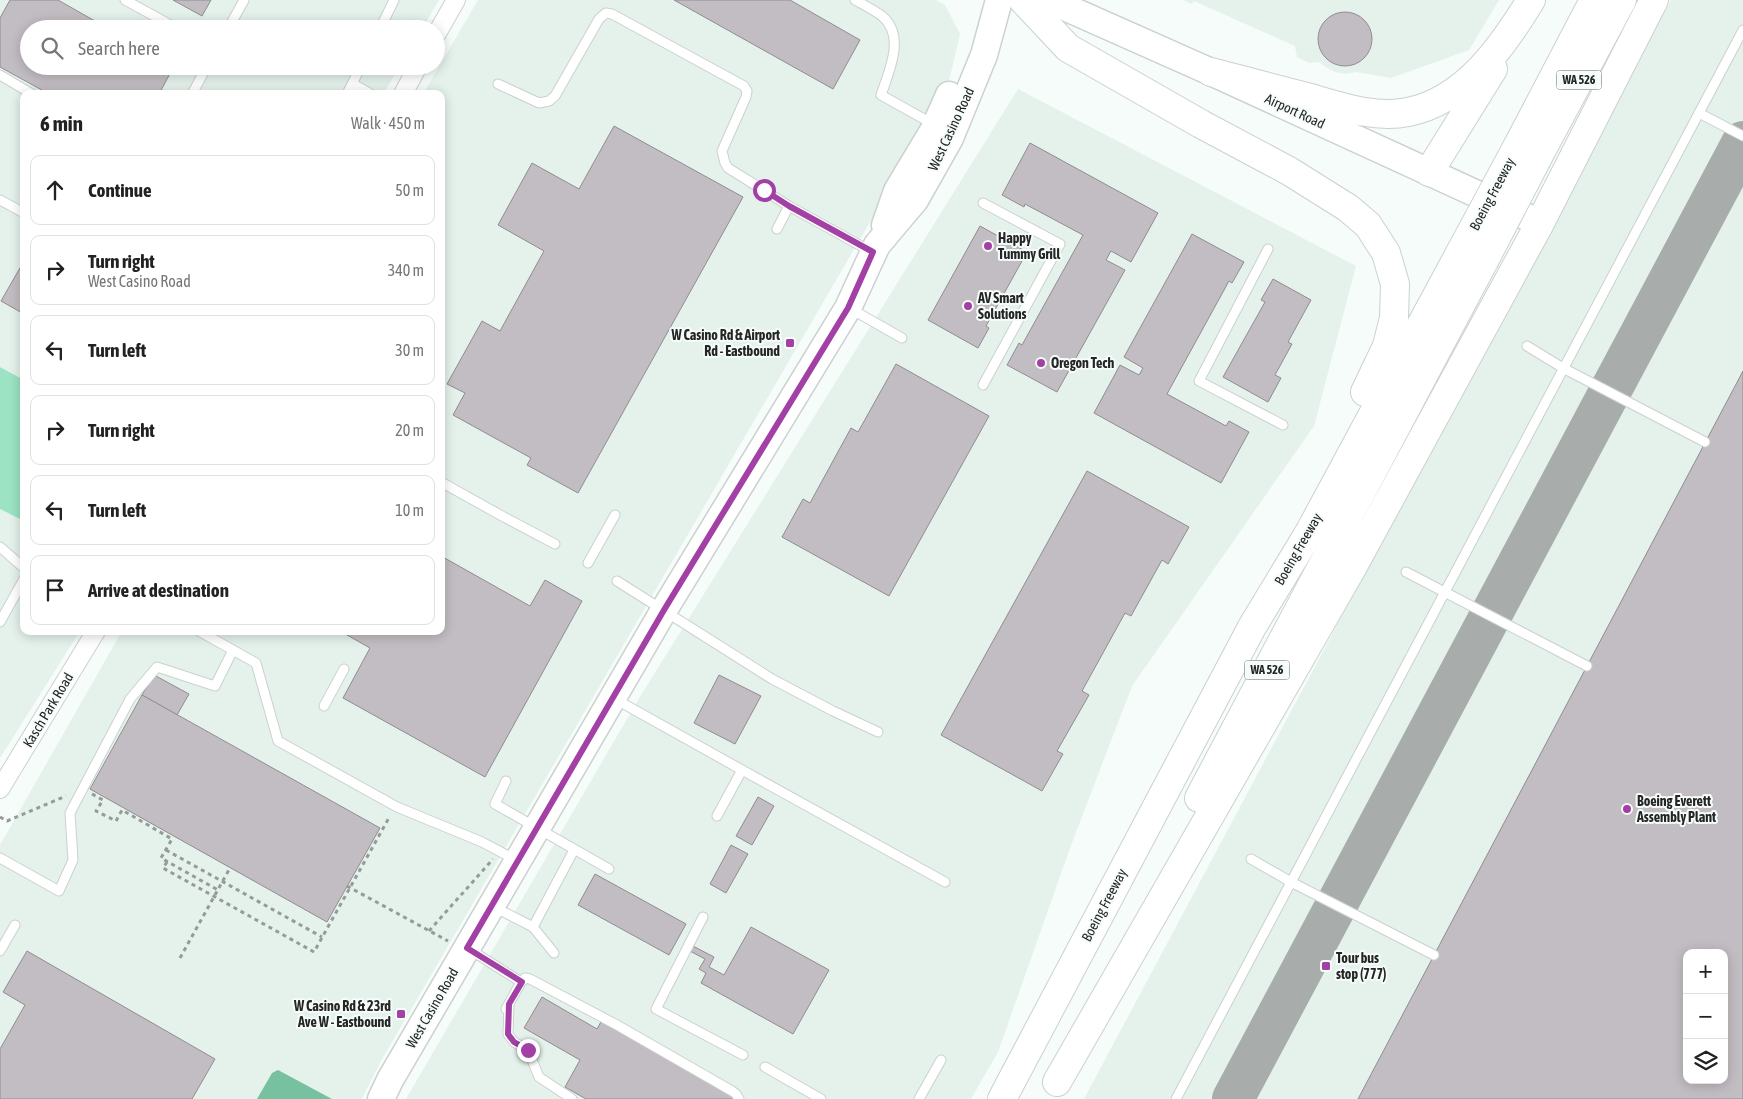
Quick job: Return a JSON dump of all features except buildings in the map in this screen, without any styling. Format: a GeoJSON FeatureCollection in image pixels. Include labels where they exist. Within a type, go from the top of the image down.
{"type":"FeatureCollection","features":[{"type":"Feature","properties":{"kind":"highway"},"geometry":{"type":"LineString","coordinates":[[1023,0],[1068,48],[1201,124],[1289,171],[1348,208],[1368,225],[1386,253],[1395,284],[1394,318],[1387,346],[1252,627]]}},
{"type":"Feature","properties":{"kind":"highway","name":"Boeing Freeway"},"geometry":{"type":"LineString","coordinates":[[1526,154],[1594,0]]}},
{"type":"Feature","properties":{"kind":"highway","name":"Boeing Freeway"},"geometry":{"type":"LineString","coordinates":[[1053,1091],[1150,891],[1472,256],[1526,154],[1622,0]]}},
{"type":"Feature","properties":{"kind":"highway"},"geometry":{"type":"LineString","coordinates":[[1053,1091],[1352,568],[1540,223],[1654,0]]}},
{"type":"Feature","properties":{"kind":"highway"},"geometry":{"type":"LineString","coordinates":[[1211,72],[1351,109],[1390,114],[1408,112],[1429,106],[1456,91],[1475,74],[1525,10]]}},
{"type":"Feature","properties":{"kind":"highway"},"geometry":{"type":"LineString","coordinates":[[1430,172],[1508,46],[1525,10]]}},
{"type":"Feature","properties":{"kind":"highway","name":"Boeing Freeway"},"geometry":{"type":"LineString","coordinates":[[1002,1099],[1252,627],[1472,256]]}},
{"type":"Feature","properties":{"kind":"street"},"geometry":{"type":"LineString","coordinates":[[445,20],[456,0]]}},
{"type":"Feature","properties":{"kind":"street","name":"West Casino Road"},"geometry":{"type":"LineString","coordinates":[[381,1099],[456,944],[492,906],[509,856],[537,829],[664,610],[848,308],[898,191],[936,125],[992,0]]}},
{"type":"Feature","properties":{"kind":"street","name":"West Casino Road"},"geometry":{"type":"LineString","coordinates":[[875,248],[915,200],[950,138],[984,55],[999,0]]}},
{"type":"Feature","properties":{"kind":"street","name":"Airport Road"},"geometry":{"type":"LineString","coordinates":[[1050,0],[1540,223]]}},
{"type":"Feature","properties":{"kind":"street"},"geometry":{"type":"LineString","coordinates":[[404,90],[413,75]]}},
{"type":"Feature","properties":{"kind":"street","name":"Kasch Park Road"},"geometry":{"type":"LineString","coordinates":[[0,789],[94,635]]}},
{"type":"Feature","properties":{"kind":"lane"},"geometry":{"type":"LineString","coordinates":[[125,0],[162,20]]}},
{"type":"Feature","properties":{"kind":"lane"},"geometry":{"type":"LineString","coordinates":[[233,20],[244,0]]}},
{"type":"Feature","properties":{"kind":"lane"},"geometry":{"type":"LineString","coordinates":[[384,20],[394,0]]}},
{"type":"Feature","properties":{"kind":"lane"},"geometry":{"type":"LineString","coordinates":[[855,0],[882,16],[890,24],[895,47],[894,56],[881,94],[936,125]]}},
{"type":"Feature","properties":{"kind":"lane"},"geometry":{"type":"LineString","coordinates":[[498,84],[540,102],[550,101],[555,96],[598,19],[606,13],[612,14],[744,86],[747,91],[746,97],[722,151],[728,168],[789,206],[875,248]]}},
{"type":"Feature","properties":{"kind":"lane"},"geometry":{"type":"LineString","coordinates":[[1176,1099],[1743,30]]}},
{"type":"Feature","properties":{"kind":"lane"},"geometry":{"type":"LineString","coordinates":[[0,75],[25,90]]}},
{"type":"Feature","properties":{"kind":"lane"},"geometry":{"type":"LineString","coordinates":[[194,90],[202,75]]}},
{"type":"Feature","properties":{"kind":"lane"},"geometry":{"type":"LineString","coordinates":[[349,90],[357,75]]}},
{"type":"Feature","properties":{"kind":"lane"},"geometry":{"type":"LineString","coordinates":[[353,84],[364,90]]}},
{"type":"Feature","properties":{"kind":"lane"},"geometry":{"type":"LineString","coordinates":[[1699,113],[1743,136]]}},
{"type":"Feature","properties":{"kind":"lane"},"geometry":{"type":"LineString","coordinates":[[0,200],[20,211]]}},
{"type":"Feature","properties":{"kind":"lane"},"geometry":{"type":"LineString","coordinates":[[983,203],[1060,244],[983,385]]}},
{"type":"Feature","properties":{"kind":"lane"},"geometry":{"type":"LineString","coordinates":[[777,229],[789,206]]}},
{"type":"Feature","properties":{"kind":"lane"},"geometry":{"type":"LineString","coordinates":[[1268,249],[1199,381],[1283,425]]}},
{"type":"Feature","properties":{"kind":"lane"},"geometry":{"type":"LineString","coordinates":[[848,308],[902,338]]}},
{"type":"Feature","properties":{"kind":"lane"},"geometry":{"type":"LineString","coordinates":[[1527,346],[1563,368],[1705,442]]}},
{"type":"Feature","properties":{"kind":"lane"},"geometry":{"type":"LineString","coordinates":[[445,484],[555,544]]}},
{"type":"Feature","properties":{"kind":"lane"},"geometry":{"type":"LineString","coordinates":[[588,564],[616,515]]}},
{"type":"Feature","properties":{"kind":"lane"},"geometry":{"type":"LineString","coordinates":[[0,547],[20,564]]}},
{"type":"Feature","properties":{"kind":"lane"},"geometry":{"type":"LineString","coordinates":[[1406,572],[1587,666]]}},
{"type":"Feature","properties":{"kind":"lane"},"geometry":{"type":"LineString","coordinates":[[617,581],[772,679],[878,732]]}},
{"type":"Feature","properties":{"kind":"lane"},"geometry":{"type":"LineString","coordinates":[[0,622],[20,586]]}},
{"type":"Feature","properties":{"kind":"lane"},"geometry":{"type":"LineString","coordinates":[[206,635],[256,663],[278,741],[396,806],[482,842],[509,856]]}},
{"type":"Feature","properties":{"kind":"lane"},"geometry":{"type":"LineString","coordinates":[[0,858],[59,891],[73,860],[70,813],[130,699],[157,667],[215,686],[233,650]]}},
{"type":"Feature","properties":{"kind":"lane"},"geometry":{"type":"LineString","coordinates":[[324,706],[344,670]]}},
{"type":"Feature","properties":{"kind":"lane"},"geometry":{"type":"LineString","coordinates":[[613,698],[945,882]]}},
{"type":"Feature","properties":{"kind":"lane"},"geometry":{"type":"LineString","coordinates":[[717,816],[742,770]]}},
{"type":"Feature","properties":{"kind":"lane"},"geometry":{"type":"LineString","coordinates":[[506,781],[495,804],[609,869]]}},
{"type":"Feature","properties":{"kind":"lane"},"geometry":{"type":"LineString","coordinates":[[533,926],[574,850]]}},
{"type":"Feature","properties":{"kind":"lane"},"geometry":{"type":"LineString","coordinates":[[1251,859],[1291,882],[1434,955]]}},
{"type":"Feature","properties":{"kind":"lane"},"geometry":{"type":"LineString","coordinates":[[492,906],[533,926],[554,953]]}},
{"type":"Feature","properties":{"kind":"lane"},"geometry":{"type":"LineString","coordinates":[[703,917],[656,1009],[744,1054]]}},
{"type":"Feature","properties":{"kind":"lane"},"geometry":{"type":"LineString","coordinates":[[0,951],[15,925]]}},
{"type":"Feature","properties":{"kind":"lane"},"geometry":{"type":"LineString","coordinates":[[456,944],[522,982]]}},
{"type":"Feature","properties":{"kind":"lane"},"geometry":{"type":"LineString","coordinates":[[572,1099],[539,1077],[528,1050],[514,1042],[508,1034],[507,1007],[525,978],[609,1021],[732,1091],[739,1099]]}},
{"type":"Feature","properties":{"kind":"lane"},"geometry":{"type":"LineString","coordinates":[[919,1099],[941,1060]]}},
{"type":"Feature","properties":{"kind":"lane"},"geometry":{"type":"LineString","coordinates":[[765,1067],[821,1099]]}},
{"type":"Feature","properties":{"kind":"path"},"geometry":{"type":"LineString","coordinates":[[0,817],[7,821],[83,789],[103,800],[96,811],[116,822],[122,810],[172,839],[161,858],[218,890]]}},
{"type":"Feature","properties":{"kind":"path"},"geometry":{"type":"LineString","coordinates":[[167,862],[163,868],[314,952],[396,806]]}},
{"type":"Feature","properties":{"kind":"path"},"geometry":{"type":"LineString","coordinates":[[166,850],[322,937]]}},
{"type":"Feature","properties":{"kind":"path"},"geometry":{"type":"LineString","coordinates":[[429,931],[509,856]]}},
{"type":"Feature","properties":{"kind":"path"},"geometry":{"type":"LineString","coordinates":[[180,958],[230,868]]}},
{"type":"Feature","properties":{"kind":"path"},"geometry":{"type":"LineString","coordinates":[[349,887],[456,944]]}},
{"type":"Feature","properties":{"kind":"shaded area"},"geometry":{"type":"Polygon","coordinates":[[[0,0],[439,0],[427,20],[20,20],[20,75],[395,75],[385,90],[20,90],[20,378],[0,367],[0,0]]]}},
{"type":"Feature","properties":{"kind":"shaded area"},"geometry":{"type":"Polygon","coordinates":[[[478,0],[936,0],[945,5],[960,34],[949,81],[916,143],[381,1061],[362,1099],[0,1099],[0,845],[120,635],[445,635],[445,90],[425,90],[434,75],[445,75],[445,56],[478,0]]]}},
{"type":"Feature","properties":{"kind":"shaded area"},"geometry":{"type":"Polygon","coordinates":[[[1183,0],[1499,0],[1469,50],[1391,78],[1356,72],[1346,74],[1335,72],[1319,62],[1309,63],[1297,57],[1295,46],[1194,1],[1192,4],[1183,0]]]}},
{"type":"Feature","properties":{"kind":"shaded area"},"geometry":{"type":"Polygon","coordinates":[[[1671,0],[1743,0],[1743,1099],[1084,1099],[1671,0]]]}},
{"type":"Feature","properties":{"kind":"shaded area"},"geometry":{"type":"Polygon","coordinates":[[[1018,89],[1356,266],[1314,426],[1132,686],[1070,848],[998,1052],[971,1099],[406,1099],[638,700],[1018,89]]]}},
{"type":"Feature","properties":{"kind":"shaded area"},"geometry":{"type":"Polygon","coordinates":[[[0,367],[20,378],[20,519],[0,509],[0,367]]]}},
{"type":"Feature","properties":{"kind":"shaded area"},"geometry":{"type":"Polygon","coordinates":[[[0,509],[20,519],[20,635],[77,635],[0,758],[0,509]]]}},
{"type":"Feature","properties":{"kind":"shaded area"},"geometry":{"type":"Polygon","coordinates":[[[278,1070],[332,1099],[257,1099],[272,1073],[278,1070]]]}},
{"type":"Feature","properties":{"kind":"taxiway"},"geometry":{"type":"LineString","coordinates":[[1233,1099],[1743,142]]}},
{"type":"Feature","properties":{"kind":"place","name":"Happy Tummy Grill"},"geometry":{"type":"Point","coordinates":[988,246]}},
{"type":"Feature","properties":{"kind":"place","name":"AV Smart Solutions"},"geometry":{"type":"Point","coordinates":[968,306]}},
{"type":"Feature","properties":{"kind":"place","name":"W Casino Rd & Airport Rd - Eastbound"},"geometry":{"type":"Point","coordinates":[790,343]}},
{"type":"Feature","properties":{"kind":"place","name":"Oregon Tech"},"geometry":{"type":"Point","coordinates":[1041,363]}},
{"type":"Feature","properties":{"kind":"place","name":"Boeing Everett Assembly Plant"},"geometry":{"type":"Point","coordinates":[1627,809]}},
{"type":"Feature","properties":{"kind":"place","name":"Tour bus stop (777)"},"geometry":{"type":"Point","coordinates":[1326,966]}},
{"type":"Feature","properties":{"kind":"place","name":"W Casino Rd & 23rd Ave W - Eastbound"},"geometry":{"type":"Point","coordinates":[401,1014]}},
{"type":"Feature","properties":{"kind":"route"},"geometry":{"type":"LineString","coordinates":[[528,1050],[514,1042],[508,1034],[509,1004],[522,982],[467,948],[664,610],[848,308],[873,252],[789,206],[764,190]]}}]}
